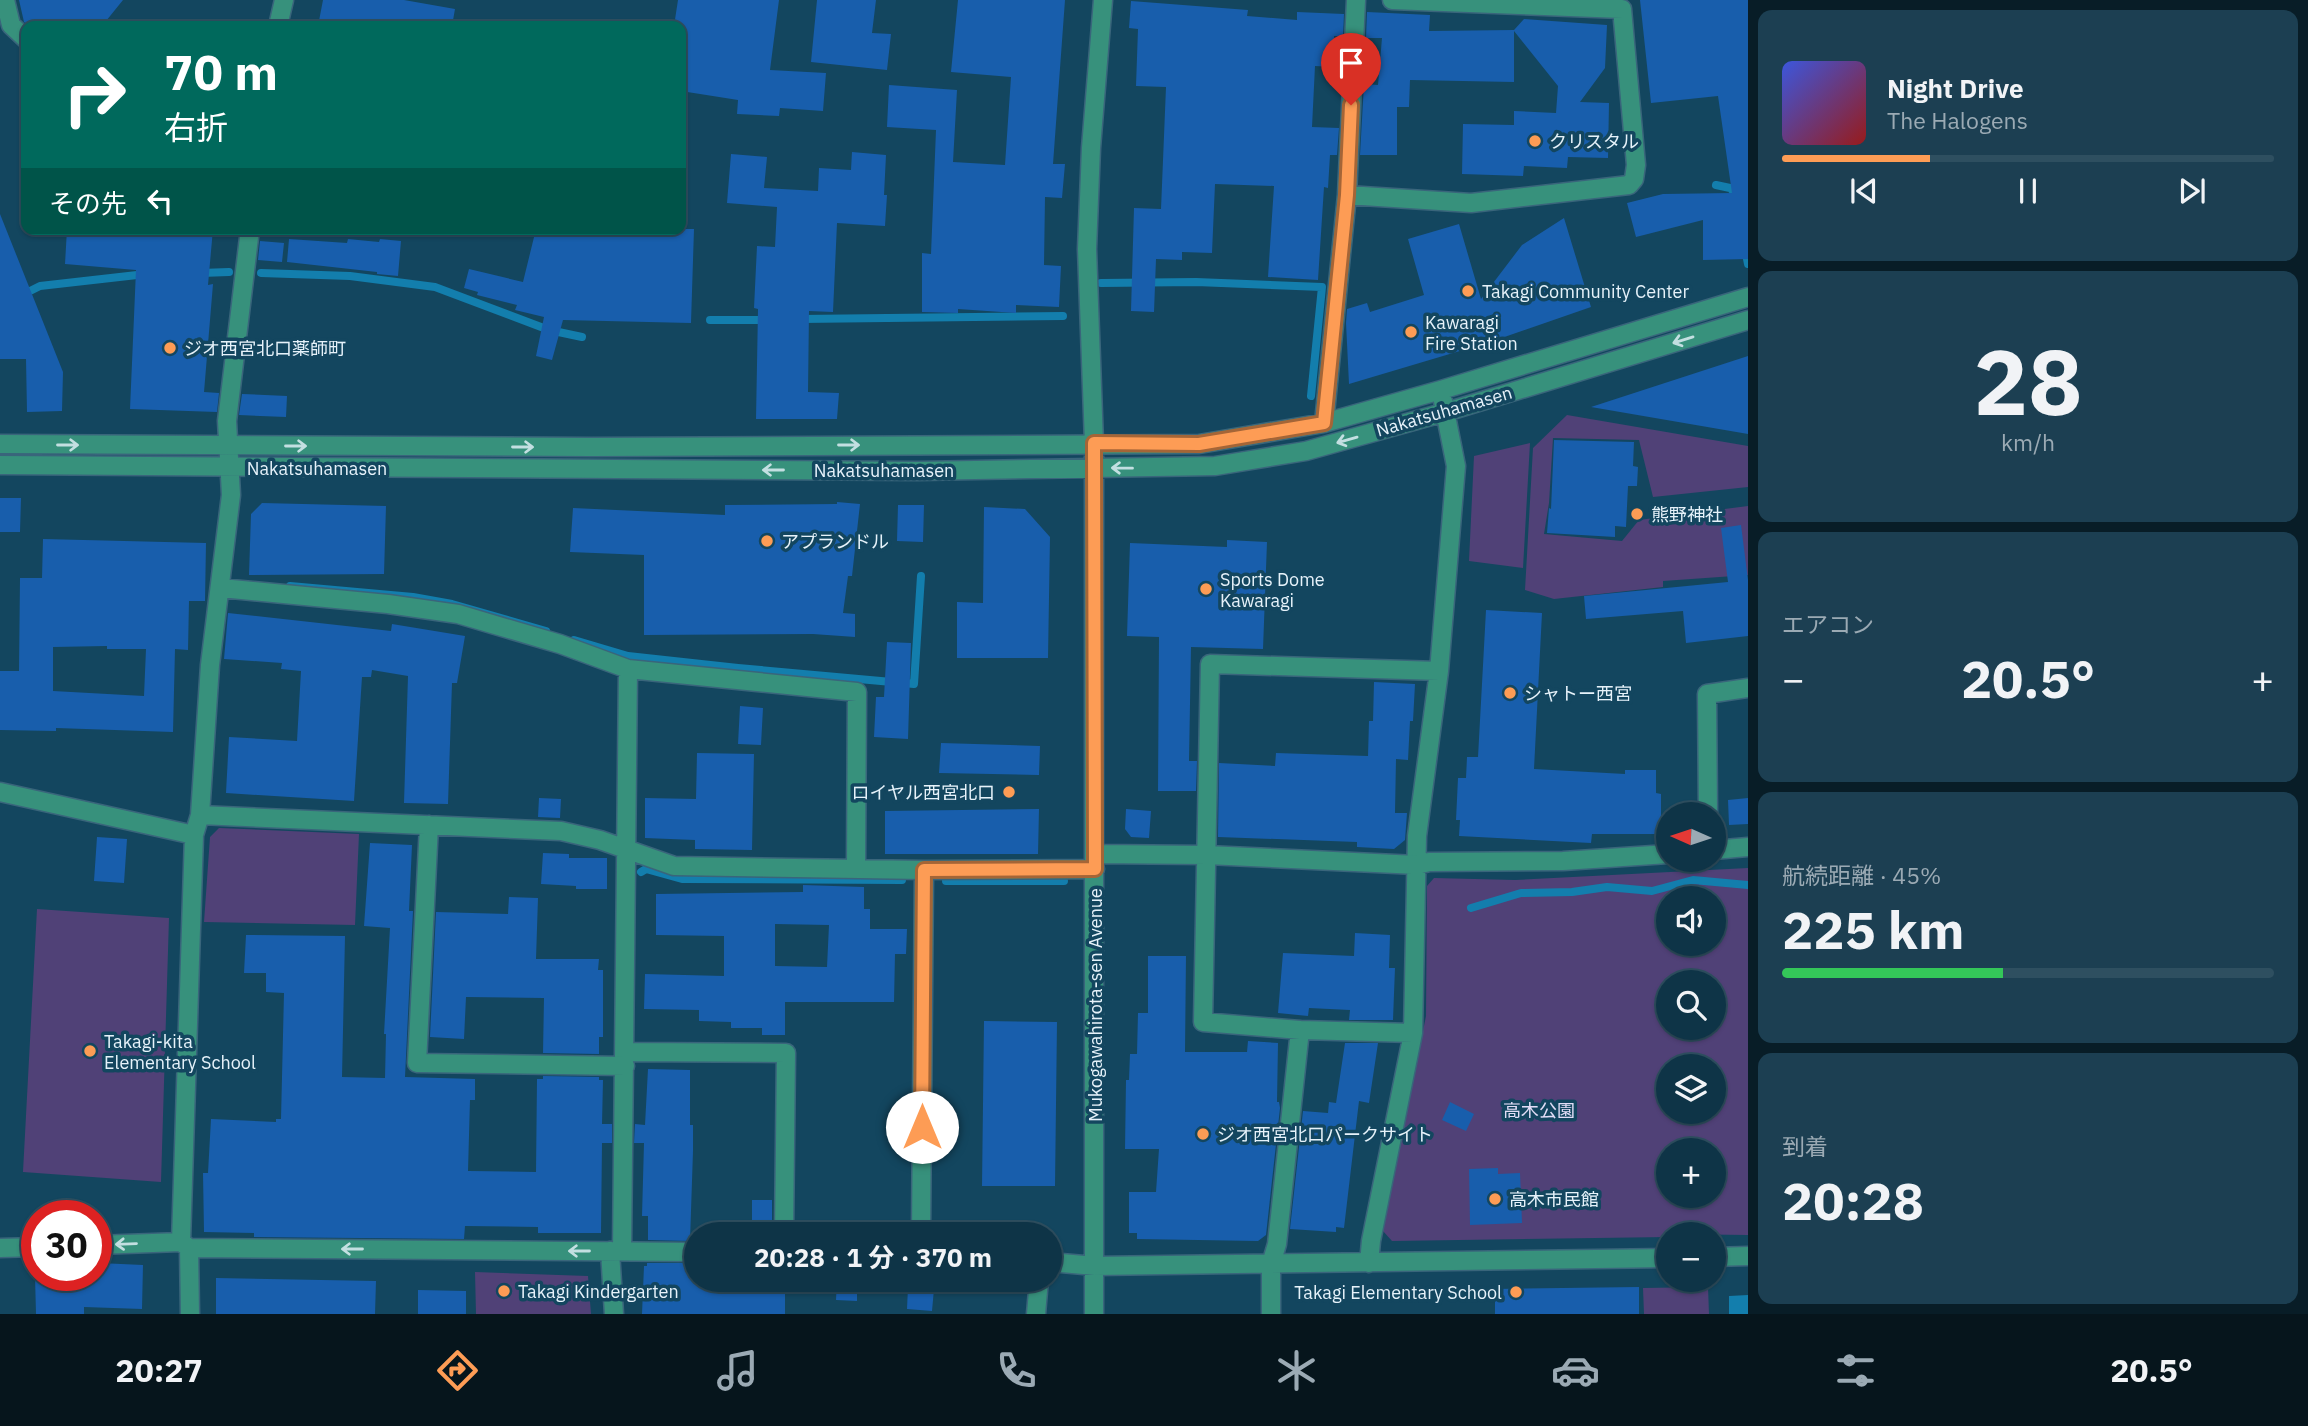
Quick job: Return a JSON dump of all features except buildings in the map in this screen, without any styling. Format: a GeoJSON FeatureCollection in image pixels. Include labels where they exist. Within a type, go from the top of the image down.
{"type":"FeatureCollection","features":[{"type":"Feature","properties":{"kind":"street"},"geometry":{"type":"LineString","coordinates":[[5,0],[11,25],[21,34]]}},
{"type":"Feature","properties":{"kind":"street"},"geometry":{"type":"LineString","coordinates":[[279,21],[284,0]]}},
{"type":"Feature","properties":{"kind":"street","name":"Mukogawahirota-sen Avenue"},"geometry":{"type":"LineString","coordinates":[[1094,1314],[1094,443],[1093,351],[1088,302],[1087,249],[1091,148],[1103,0]]}},
{"type":"Feature","properties":{"kind":"street"},"geometry":{"type":"LineString","coordinates":[[1324,423],[1347,195],[1356,0]]}},
{"type":"Feature","properties":{"kind":"street"},"geometry":{"type":"LineString","coordinates":[[1347,195],[1471,203],[1629,185],[1634,179],[1636,165],[1622,9],[1392,0]]}},
{"type":"Feature","properties":{"kind":"street"},"geometry":{"type":"LineString","coordinates":[[190,1314],[185,1245],[194,835],[200,815],[210,665],[232,495],[232,467],[227,446],[228,421],[249,235]]}},
{"type":"Feature","properties":{"kind":"street","name":"Nakatsuhamasen"},"geometry":{"type":"LineString","coordinates":[[0,444],[591,447],[1199,444],[1324,423],[1748,297]]}},
{"type":"Feature","properties":{"kind":"street","name":"Nakatsuhamasen"},"geometry":{"type":"LineString","coordinates":[[0,465],[918,471],[1215,466],[1306,451],[1446,412],[1748,320]]}},
{"type":"Feature","properties":{"kind":"street"},"geometry":{"type":"LineString","coordinates":[[1369,1263],[1371,1241],[1413,1033],[1417,836],[1439,671],[1456,466],[1441,390]]}},
{"type":"Feature","properties":{"kind":"street"},"geometry":{"type":"LineString","coordinates":[[221,588],[388,604],[458,614],[560,644],[628,669],[857,692],[856,869]]}},
{"type":"Feature","properties":{"kind":"street"},"geometry":{"type":"LineString","coordinates":[[1413,1033],[1300,1030],[1203,1022],[1210,664],[1439,671]]}},
{"type":"Feature","properties":{"kind":"street"},"geometry":{"type":"LineString","coordinates":[[614,1314],[625,1059],[628,669]]}},
{"type":"Feature","properties":{"kind":"street"},"geometry":{"type":"LineString","coordinates":[[1708,802],[1707,694],[1748,688]]}},
{"type":"Feature","properties":{"kind":"street"},"geometry":{"type":"LineString","coordinates":[[0,792],[194,835]]}},
{"type":"Feature","properties":{"kind":"street"},"geometry":{"type":"LineString","coordinates":[[200,815],[561,831],[600,840],[674,866],[924,870],[1095,861],[1120,852],[1417,864],[1563,861],[1656,855]]}},
{"type":"Feature","properties":{"kind":"street"},"geometry":{"type":"LineString","coordinates":[[429,825],[418,1063],[786,1053],[784,1222]]}},
{"type":"Feature","properties":{"kind":"street"},"geometry":{"type":"LineString","coordinates":[[1726,849],[1748,847]]}},
{"type":"Feature","properties":{"kind":"street"},"geometry":{"type":"LineString","coordinates":[[921,1222],[924,870]]}},
{"type":"Feature","properties":{"kind":"street"},"geometry":{"type":"LineString","coordinates":[[1272,1314],[1271,1264],[1277,1244],[1300,1030]]}},
{"type":"Feature","properties":{"kind":"street"},"geometry":{"type":"LineString","coordinates":[[112,1245],[684,1252]]}},
{"type":"Feature","properties":{"kind":"street"},"geometry":{"type":"LineString","coordinates":[[0,1248],[21,1247]]}},
{"type":"Feature","properties":{"kind":"street"},"geometry":{"type":"LineString","coordinates":[[1726,1257],[1748,1256]]}},
{"type":"Feature","properties":{"kind":"street"},"geometry":{"type":"LineString","coordinates":[[1062,1263],[1095,1266],[1656,1258]]}},
{"type":"Feature","properties":{"kind":"street"},"geometry":{"type":"LineString","coordinates":[[1036,1314],[1038,1292]]}},
{"type":"Feature","properties":{"kind":"green space"},"geometry":{"type":"Polygon","coordinates":[[[1567,415],[1748,446],[1748,487],[1653,497],[1639,440],[1553,438],[1544,534],[1622,541],[1639,520],[1748,506],[1748,575],[1663,581],[1663,587],[1554,599],[1525,590],[1533,448],[1567,415]]]}},
{"type":"Feature","properties":{"kind":"green space"},"geometry":{"type":"Polygon","coordinates":[[[1530,443],[1523,568],[1469,561],[1474,456],[1530,443]]]}},
{"type":"Feature","properties":{"kind":"green space"},"geometry":{"type":"Polygon","coordinates":[[[219,828],[359,834],[355,925],[204,922],[210,837],[219,828]]]}},
{"type":"Feature","properties":{"kind":"green space","name":"高木公園"},"geometry":{"type":"Polygon","coordinates":[[[1748,868],[1748,1235],[1726,1235],[1726,1222],[1656,1222],[1656,1237],[1392,1241],[1383,1231],[1426,1016],[1427,886],[1434,878],[1515,880],[1670,872],[1726,872],[1726,869],[1748,868]]]}},
{"type":"Feature","properties":{"kind":"green space"},"geometry":{"type":"Polygon","coordinates":[[[37,909],[169,918],[161,1182],[23,1172],[37,909]]]}},
{"type":"Feature","properties":{"kind":"green space"},"geometry":{"type":"Polygon","coordinates":[[[475,1272],[588,1276],[591,1314],[476,1314],[475,1272]]]}},
{"type":"Feature","properties":{"kind":"green space"},"geometry":{"type":"Polygon","coordinates":[[[1643,1288],[1656,1288],[1656,1292],[1708,1292],[1709,1314],[1644,1314],[1643,1288]]]}},
{"type":"Feature","properties":{"kind":"water"},"geometry":{"type":"Polygon","coordinates":[[[1748,1295],[1748,1314],[1729,1314],[1729,1296],[1748,1295]]]}},
{"type":"Feature","properties":{"kind":"waterway"},"geometry":{"type":"LineString","coordinates":[[1716,185],[1730,188],[1737,195]]}},
{"type":"Feature","properties":{"kind":"waterway"},"geometry":{"type":"LineString","coordinates":[[1745,249],[1748,264]]}},
{"type":"Feature","properties":{"kind":"waterway"},"geometry":{"type":"LineString","coordinates":[[201,273],[229,272]]}},
{"type":"Feature","properties":{"kind":"waterway"},"geometry":{"type":"LineString","coordinates":[[261,273],[350,276],[435,287],[549,330],[582,337]]}},
{"type":"Feature","properties":{"kind":"waterway"},"geometry":{"type":"LineString","coordinates":[[22,295],[40,286],[146,274]]}},
{"type":"Feature","properties":{"kind":"waterway"},"geometry":{"type":"LineString","coordinates":[[1101,283],[1196,282],[1322,287],[1311,396]]}},
{"type":"Feature","properties":{"kind":"waterway"},"geometry":{"type":"LineString","coordinates":[[800,319],[1063,316]]}},
{"type":"Feature","properties":{"kind":"waterway"},"geometry":{"type":"LineString","coordinates":[[710,320],[766,320]]}},
{"type":"Feature","properties":{"kind":"waterway"},"geometry":{"type":"LineString","coordinates":[[574,640],[628,656],[914,684],[921,576]]}},
{"type":"Feature","properties":{"kind":"waterway"},"geometry":{"type":"LineString","coordinates":[[290,586],[413,597],[452,604],[546,631]]}},
{"type":"Feature","properties":{"kind":"waterway"},"geometry":{"type":"LineString","coordinates":[[641,872],[646,869],[682,879],[902,880]]}},
{"type":"Feature","properties":{"kind":"waterway"},"geometry":{"type":"LineString","coordinates":[[1471,908],[1521,893],[1572,892],[1607,887],[1652,891],[1693,880],[1748,885]]}},
{"type":"Feature","properties":{"kind":"waterway"},"geometry":{"type":"LineString","coordinates":[[946,881],[1064,881]]}},
{"type":"Feature","properties":{"kind":"place","name":"クリスタル"},"geometry":{"type":"Point","coordinates":[1535,141]}},
{"type":"Feature","properties":{"kind":"place","name":"Takagi Community Center"},"geometry":{"type":"Point","coordinates":[1468,291]}},
{"type":"Feature","properties":{"kind":"place","name":"Kawaragi Fire Station"},"geometry":{"type":"Point","coordinates":[1411,332]}},
{"type":"Feature","properties":{"kind":"place","name":"ジオ西宮北口薬師町"},"geometry":{"type":"Point","coordinates":[170,348]}},
{"type":"Feature","properties":{"kind":"place","name":"熊野神社"},"geometry":{"type":"Point","coordinates":[1637,514]}},
{"type":"Feature","properties":{"kind":"place","name":"アプランドル"},"geometry":{"type":"Point","coordinates":[767,541]}},
{"type":"Feature","properties":{"kind":"place","name":"Sports Dome Kawaragi"},"geometry":{"type":"Point","coordinates":[1206,589]}},
{"type":"Feature","properties":{"kind":"place","name":"シャトー西宮"},"geometry":{"type":"Point","coordinates":[1510,693]}},
{"type":"Feature","properties":{"kind":"place","name":"ロイヤル西宮北口"},"geometry":{"type":"Point","coordinates":[1009,792]}},
{"type":"Feature","properties":{"kind":"place","name":"Takagi-kita Elementary School"},"geometry":{"type":"Point","coordinates":[90,1051]}},
{"type":"Feature","properties":{"kind":"place","name":"ジオ西宮北口パークサイト"},"geometry":{"type":"Point","coordinates":[1203,1134]}},
{"type":"Feature","properties":{"kind":"place","name":"高木市民館"},"geometry":{"type":"Point","coordinates":[1495,1199]}},
{"type":"Feature","properties":{"kind":"place","name":"Takagi Kindergarten"},"geometry":{"type":"Point","coordinates":[504,1291]}},
{"type":"Feature","properties":{"kind":"place","name":"Takagi Elementary School"},"geometry":{"type":"Point","coordinates":[1516,1292]}},
{"type":"Feature","properties":{"kind":"route"},"geometry":{"type":"LineString","coordinates":[[922,1127],[924,870],[1095,869],[1094,443],[1199,444],[1324,423],[1347,195],[1351,105]]}}]}
